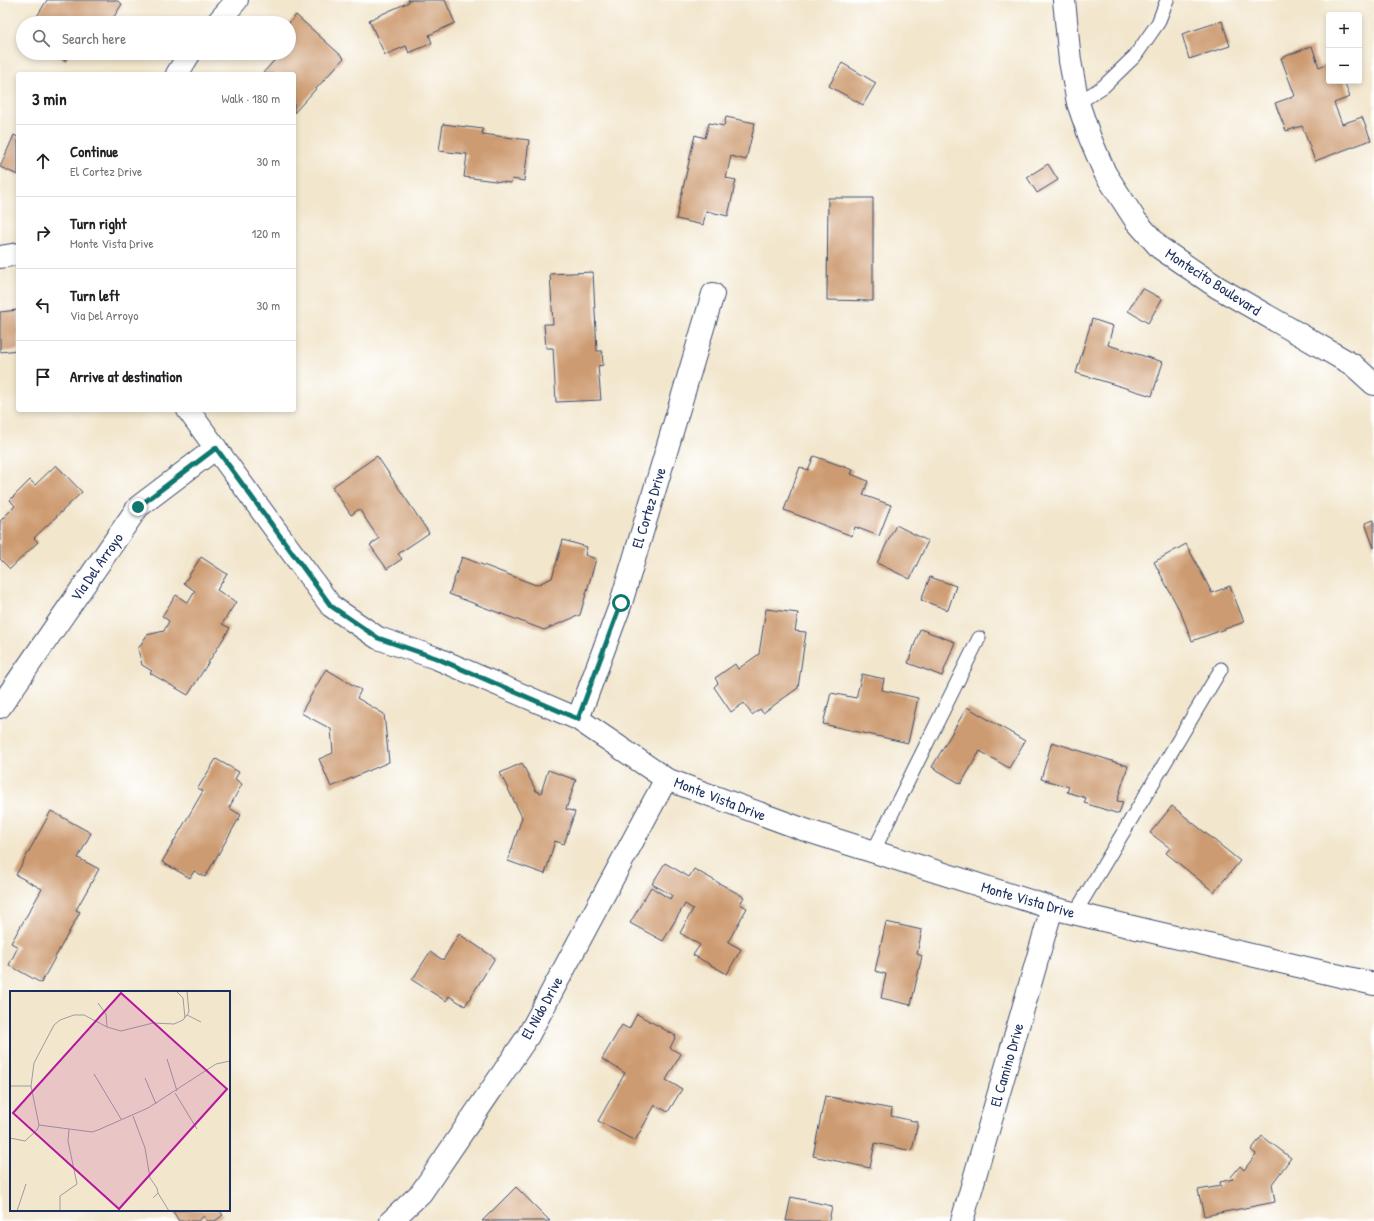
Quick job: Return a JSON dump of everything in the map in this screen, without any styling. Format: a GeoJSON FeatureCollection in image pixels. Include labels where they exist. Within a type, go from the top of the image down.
{"type":"FeatureCollection","features":[{"type":"Feature","properties":{"kind":"street"},"geometry":{"type":"LineString","coordinates":[[223,16],[237,0]]}},
{"type":"Feature","properties":{"kind":"street","name":"Montecito Boulevard"},"geometry":{"type":"LineString","coordinates":[[1064,0],[1070,60],[1078,103],[1090,138],[1105,173],[1136,221],[1160,248],[1217,288],[1353,365],[1374,384]]}},
{"type":"Feature","properties":{"kind":"street"},"geometry":{"type":"LineString","coordinates":[[178,72],[186,60]]}},
{"type":"Feature","properties":{"kind":"street"},"geometry":{"type":"LineString","coordinates":[[0,257],[16,254]]}},
{"type":"Feature","properties":{"kind":"street","name":"El Cortez Drive"},"geometry":{"type":"LineString","coordinates":[[578,719],[621,603],[713,294]]}},
{"type":"Feature","properties":{"kind":"street","name":"Monte Vista Drive"},"geometry":{"type":"LineString","coordinates":[[189,412],[331,606],[378,638],[436,658],[578,719],[666,778],[805,830],[1052,908],[1374,984]]}},
{"type":"Feature","properties":{"kind":"street","name":"Via Del Arroyo"},"geometry":{"type":"LineString","coordinates":[[0,706],[138,507],[216,448]]}},
{"type":"Feature","properties":{"kind":"street","name":"El Nido Drive"},"geometry":{"type":"LineString","coordinates":[[391,1221],[421,1193],[528,1036],[666,778]]}},
{"type":"Feature","properties":{"kind":"street","name":"El Camino Drive"},"geometry":{"type":"LineString","coordinates":[[962,1221],[1052,908]]}},
{"type":"Feature","properties":{"kind":"lane"},"geometry":{"type":"LineString","coordinates":[[1078,103],[1104,86],[1135,56],[1158,23],[1166,0]]}},
{"type":"Feature","properties":{"kind":"lane"},"geometry":{"type":"LineString","coordinates":[[873,852],[979,638]]}},
{"type":"Feature","properties":{"kind":"lane"},"geometry":{"type":"LineString","coordinates":[[1075,913],[1221,669]]}},
{"type":"Feature","properties":{"kind":"building"},"geometry":{"type":"Polygon","coordinates":[[[47,0],[116,0],[122,4],[114,16],[37,16],[47,0]]]}},
{"type":"Feature","properties":{"kind":"building"},"geometry":{"type":"Polygon","coordinates":[[[408,0],[445,0],[455,23],[429,35],[432,43],[409,53],[406,46],[385,55],[369,20],[409,2],[408,0]]]}},
{"type":"Feature","properties":{"kind":"building"},"geometry":{"type":"Polygon","coordinates":[[[296,15],[344,58],[296,111],[296,72],[264,72],[275,60],[296,60],[296,15]]]}},
{"type":"Feature","properties":{"kind":"building"},"geometry":{"type":"Polygon","coordinates":[[[1222,21],[1230,46],[1189,59],[1182,34],[1222,21]]]}},
{"type":"Feature","properties":{"kind":"building"},"geometry":{"type":"Polygon","coordinates":[[[1312,46],[1319,67],[1326,64],[1326,84],[1345,84],[1350,97],[1334,103],[1342,124],[1362,117],[1371,140],[1315,161],[1302,126],[1286,131],[1275,103],[1295,96],[1281,58],[1312,46]]]}},
{"type":"Feature","properties":{"kind":"building"},"geometry":{"type":"Polygon","coordinates":[[[842,63],[876,83],[863,105],[829,86],[842,63]]]}},
{"type":"Feature","properties":{"kind":"building"},"geometry":{"type":"Polygon","coordinates":[[[726,117],[755,123],[746,160],[731,156],[726,178],[736,180],[728,216],[706,211],[703,225],[676,219],[695,135],[705,138],[709,123],[724,126],[726,117]]]}},
{"type":"Feature","properties":{"kind":"building"},"geometry":{"type":"Polygon","coordinates":[[[443,124],[483,129],[482,134],[529,140],[524,181],[512,179],[511,183],[464,177],[467,154],[439,151],[443,124]]]}},
{"type":"Feature","properties":{"kind":"building"},"geometry":{"type":"Polygon","coordinates":[[[14,135],[16,136],[16,174],[0,167],[14,135]]]}},
{"type":"Feature","properties":{"kind":"building"},"geometry":{"type":"Polygon","coordinates":[[[1048,164],[1058,180],[1037,193],[1027,177],[1048,164]]]}},
{"type":"Feature","properties":{"kind":"building"},"geometry":{"type":"Polygon","coordinates":[[[828,198],[873,198],[873,301],[827,300],[828,198]]]}},
{"type":"Feature","properties":{"kind":"building"},"geometry":{"type":"Polygon","coordinates":[[[593,272],[597,351],[602,351],[603,365],[598,366],[601,400],[556,402],[553,348],[546,348],[544,324],[553,324],[550,274],[593,272]]]}},
{"type":"Feature","properties":{"kind":"building"},"geometry":{"type":"Polygon","coordinates":[[[1142,288],[1162,299],[1148,323],[1128,311],[1142,288]]]}},
{"type":"Feature","properties":{"kind":"building"},"geometry":{"type":"Polygon","coordinates":[[[16,310],[16,350],[0,352],[0,312],[16,310]]]}},
{"type":"Feature","properties":{"kind":"building"},"geometry":{"type":"Polygon","coordinates":[[[1092,319],[1113,326],[1108,345],[1163,362],[1152,396],[1076,373],[1092,319]]]}},
{"type":"Feature","properties":{"kind":"building"},"geometry":{"type":"Polygon","coordinates":[[[377,456],[429,533],[398,554],[402,559],[387,569],[370,545],[379,539],[359,509],[351,515],[332,487],[377,456]]]}},
{"type":"Feature","properties":{"kind":"building"},"geometry":{"type":"Polygon","coordinates":[[[814,456],[853,470],[851,474],[868,481],[863,495],[891,505],[879,536],[855,527],[852,536],[784,510],[800,467],[808,470],[814,456]]]}},
{"type":"Feature","properties":{"kind":"building"},"geometry":{"type":"Polygon","coordinates":[[[56,465],[82,492],[34,538],[38,542],[10,569],[0,559],[0,521],[15,506],[10,500],[30,480],[35,485],[56,465]]]}},
{"type":"Feature","properties":{"kind":"building"},"geometry":{"type":"Polygon","coordinates":[[[1374,520],[1374,548],[1365,523],[1374,520]]]}},
{"type":"Feature","properties":{"kind":"building"},"geometry":{"type":"Polygon","coordinates":[[[896,525],[928,541],[910,579],[877,563],[896,525]]]}},
{"type":"Feature","properties":{"kind":"building"},"geometry":{"type":"Polygon","coordinates":[[[563,540],[587,547],[585,555],[596,559],[580,615],[544,630],[449,594],[462,557],[536,585],[552,578],[563,540]]]}},
{"type":"Feature","properties":{"kind":"building"},"geometry":{"type":"Polygon","coordinates":[[[1186,544],[1212,593],[1230,586],[1244,622],[1192,641],[1181,613],[1154,562],[1186,544]]]}},
{"type":"Feature","properties":{"kind":"building"},"geometry":{"type":"Polygon","coordinates":[[[201,557],[227,574],[217,590],[236,602],[222,624],[230,628],[188,695],[150,673],[152,671],[142,665],[138,649],[147,635],[164,631],[169,621],[162,616],[176,595],[188,603],[195,591],[184,583],[201,557]]]}},
{"type":"Feature","properties":{"kind":"building"},"geometry":{"type":"Polygon","coordinates":[[[930,577],[956,586],[948,610],[921,600],[930,577]]]}},
{"type":"Feature","properties":{"kind":"building"},"geometry":{"type":"Polygon","coordinates":[[[766,609],[798,613],[795,631],[806,632],[798,688],[763,713],[760,709],[752,715],[744,703],[731,712],[714,687],[718,683],[715,678],[735,664],[738,669],[759,654],[766,609]]]}},
{"type":"Feature","properties":{"kind":"building"},"geometry":{"type":"Polygon","coordinates":[[[920,629],[955,642],[942,676],[908,663],[920,629]]]}},
{"type":"Feature","properties":{"kind":"building"},"geometry":{"type":"Polygon","coordinates":[[[326,669],[361,690],[357,698],[384,714],[389,762],[331,787],[319,759],[333,753],[331,729],[301,713],[326,669]]]}},
{"type":"Feature","properties":{"kind":"building"},"geometry":{"type":"Polygon","coordinates":[[[862,674],[884,679],[882,690],[918,698],[908,743],[823,724],[831,693],[856,698],[862,674]]]}},
{"type":"Feature","properties":{"kind":"building"},"geometry":{"type":"Polygon","coordinates":[[[967,707],[1025,741],[1009,768],[980,751],[961,784],[932,767],[967,707]]]}},
{"type":"Feature","properties":{"kind":"building"},"geometry":{"type":"Polygon","coordinates":[[[1052,742],[1128,766],[1117,801],[1123,802],[1119,814],[1084,803],[1086,798],[1067,792],[1069,787],[1041,779],[1052,742]]]}},
{"type":"Feature","properties":{"kind":"building"},"geometry":{"type":"Polygon","coordinates":[[[216,759],[239,772],[235,779],[242,784],[229,808],[241,815],[205,877],[194,871],[190,878],[162,862],[203,791],[198,788],[216,759]]]}},
{"type":"Feature","properties":{"kind":"building"},"geometry":{"type":"Polygon","coordinates":[[[522,763],[536,791],[541,793],[548,770],[576,780],[566,809],[575,812],[564,844],[555,841],[545,874],[508,861],[522,817],[500,773],[522,763]]]}},
{"type":"Feature","properties":{"kind":"building"},"geometry":{"type":"Polygon","coordinates":[[[1172,806],[1240,861],[1214,892],[1166,853],[1170,848],[1150,833],[1172,806]]]}},
{"type":"Feature","properties":{"kind":"building"},"geometry":{"type":"Polygon","coordinates":[[[51,811],[91,833],[78,858],[99,869],[76,910],[80,912],[41,983],[9,965],[18,947],[11,943],[42,889],[16,875],[51,811]]]}},
{"type":"Feature","properties":{"kind":"building"},"geometry":{"type":"Polygon","coordinates":[[[665,863],[689,877],[694,869],[744,897],[740,904],[747,908],[728,942],[741,949],[727,974],[693,955],[700,945],[680,933],[693,909],[685,904],[663,941],[630,923],[651,887],[670,899],[672,895],[652,884],[665,863]]]}},
{"type":"Feature","properties":{"kind":"building"},"geometry":{"type":"Polygon","coordinates":[[[886,922],[922,930],[917,954],[922,956],[911,1005],[881,998],[886,974],[875,971],[886,922]]]}},
{"type":"Feature","properties":{"kind":"building"},"geometry":{"type":"Polygon","coordinates":[[[459,934],[495,958],[465,1006],[449,996],[446,1001],[412,980],[430,952],[443,960],[459,934]]]}},
{"type":"Feature","properties":{"kind":"building"},"geometry":{"type":"Polygon","coordinates":[[[637,1014],[676,1036],[670,1048],[681,1054],[666,1080],[682,1089],[668,1112],[655,1105],[635,1141],[598,1121],[625,1073],[602,1059],[622,1025],[629,1029],[637,1014]]]}},
{"type":"Feature","properties":{"kind":"building"},"geometry":{"type":"Polygon","coordinates":[[[825,1096],[892,1109],[891,1116],[918,1122],[912,1151],[875,1143],[870,1168],[813,1156],[825,1096]]]}},
{"type":"Feature","properties":{"kind":"building"},"geometry":{"type":"Polygon","coordinates":[[[1262,1136],[1291,1158],[1272,1184],[1275,1202],[1204,1216],[1198,1190],[1221,1186],[1220,1182],[1233,1179],[1231,1177],[1240,1166],[1244,1170],[1256,1154],[1251,1150],[1262,1136]]]}},
{"type":"Feature","properties":{"kind":"building"},"geometry":{"type":"Polygon","coordinates":[[[516,1187],[550,1221],[482,1221],[516,1187]]]}},
{"type":"Feature","properties":{"kind":"building"},"geometry":{"type":"Polygon","coordinates":[[[791,1197],[832,1206],[829,1221],[786,1221],[791,1197]]]}},
{"type":"Feature","properties":{"kind":"building"},"geometry":{"type":"Polygon","coordinates":[[[173,1211],[220,1211],[223,1215],[215,1221],[207,1221],[204,1216],[198,1221],[179,1221],[173,1211]]]}},
{"type":"Feature","properties":{"kind":"route"},"geometry":{"type":"LineString","coordinates":[[138,507],[216,448],[331,606],[378,638],[436,658],[578,719],[621,603]]}}]}
